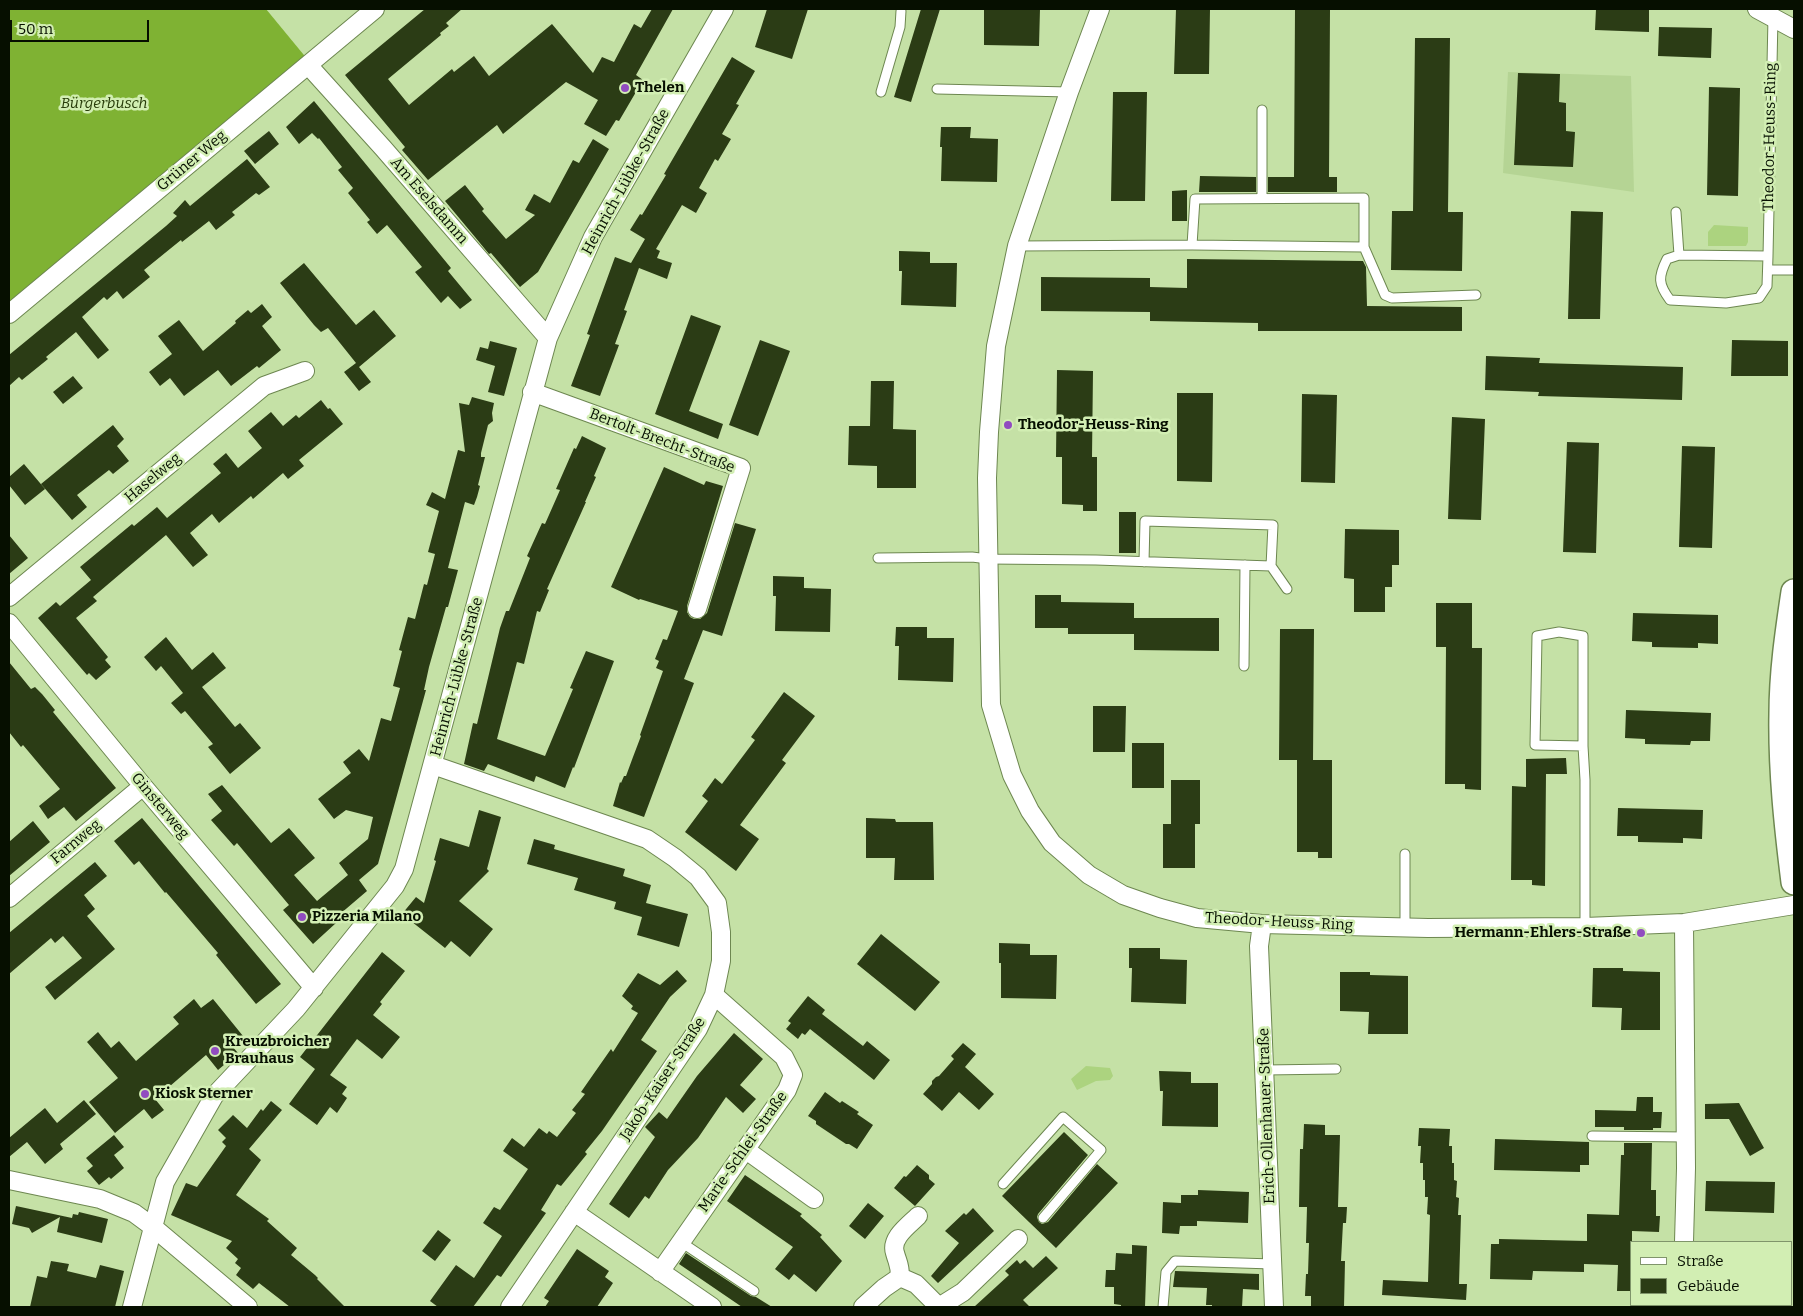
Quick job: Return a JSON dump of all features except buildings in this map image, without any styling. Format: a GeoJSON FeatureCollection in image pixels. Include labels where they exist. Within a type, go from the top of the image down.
{"type":"FeatureCollection","features":[{"type":"Feature","properties":{"kind":"main road"},"geometry":{"type":"LineString","coordinates":[[1794,592],[1786,652],[1782,713],[1782,774],[1794,882]]}},
{"type":"Feature","properties":{"kind":"street","name":"Grüner Weg"},"geometry":{"type":"LineString","coordinates":[[9,314],[375,9]]}},
{"type":"Feature","properties":{"kind":"street","name":"Heinrich-Lübke-Straße"},"geometry":{"type":"LineString","coordinates":[[132,1307],[165,1182],[214,1096],[314,988],[395,886],[404,869],[548,338],[592,237],[724,9]]}},
{"type":"Feature","properties":{"kind":"street","name":"Theodor-Heuss-Ring"},"geometry":{"type":"LineString","coordinates":[[1100,9],[1069,92],[1017,246],[995,354],[989,432],[988,559],[991,705],[1012,775],[1030,811],[1052,843],[1089,874],[1123,895],[1197,918],[1262,924],[1405,928],[1585,928],[1684,923],[1794,905]]}},
{"type":"Feature","properties":{"kind":"street"},"geometry":{"type":"LineString","coordinates":[[1757,9],[1794,29]]}},
{"type":"Feature","properties":{"kind":"street","name":"Am Eselsdamm"},"geometry":{"type":"LineString","coordinates":[[308,65],[383,148],[548,338]]}},
{"type":"Feature","properties":{"kind":"street","name":"Haselweg"},"geometry":{"type":"LineString","coordinates":[[9,597],[264,386],[305,371]]}},
{"type":"Feature","properties":{"kind":"street","name":"Bertolt-Brecht-Straße"},"geometry":{"type":"LineString","coordinates":[[532,392],[741,468],[697,609]]}},
{"type":"Feature","properties":{"kind":"street","name":"Ginsterweg"},"geometry":{"type":"LineString","coordinates":[[9,623],[143,786],[314,988]]}},
{"type":"Feature","properties":{"kind":"street","name":"Jakob-Kaiser-Straße"},"geometry":{"type":"LineString","coordinates":[[433,765],[646,839],[675,858],[698,877],[717,902],[722,961],[714,995],[698,1029],[510,1307]]}},
{"type":"Feature","properties":{"kind":"street","name":"Farnweg"},"geometry":{"type":"LineString","coordinates":[[9,898],[143,786]]}},
{"type":"Feature","properties":{"kind":"street"},"geometry":{"type":"LineString","coordinates":[[1684,923],[1686,1137],[1684,1241]]}},
{"type":"Feature","properties":{"kind":"street","name":"Erich-Ollenhauer-Straße"},"geometry":{"type":"LineString","coordinates":[[1262,924],[1259,946],[1274,1307]]}},
{"type":"Feature","properties":{"kind":"street","name":"Marie-Schlei-Straße"},"geometry":{"type":"LineString","coordinates":[[660,1272],[787,1090],[793,1075],[784,1056],[714,995]]}},
{"type":"Feature","properties":{"kind":"street"},"geometry":{"type":"LineString","coordinates":[[746,1150],[814,1199]]}},
{"type":"Feature","properties":{"kind":"street"},"geometry":{"type":"LineString","coordinates":[[9,1180],[100,1200],[134,1213],[248,1307]]}},
{"type":"Feature","properties":{"kind":"street"},"geometry":{"type":"LineString","coordinates":[[574,1212],[712,1307]]}},
{"type":"Feature","properties":{"kind":"street"},"geometry":{"type":"LineString","coordinates":[[900,1277],[900,1264],[894,1251],[897,1238],[918,1216]]}},
{"type":"Feature","properties":{"kind":"street"},"geometry":{"type":"LineString","coordinates":[[900,1277],[916,1284],[939,1307],[963,1292],[1018,1239]]}},
{"type":"Feature","properties":{"kind":"street"},"geometry":{"type":"LineString","coordinates":[[863,1307],[884,1288],[900,1277]]}},
{"type":"Feature","properties":{"kind":"lane"},"geometry":{"type":"LineString","coordinates":[[881,92],[900,27],[899,9]]}},
{"type":"Feature","properties":{"kind":"lane","name":"Theodor-Heuss-Ring"},"geometry":{"type":"LineString","coordinates":[[1679,255],[1667,259],[1662,270],[1661,288],[1670,300],[1726,303],[1759,298],[1767,286],[1773,17]]}},
{"type":"Feature","properties":{"kind":"lane"},"geometry":{"type":"LineString","coordinates":[[937,89],[1069,92]]}},
{"type":"Feature","properties":{"kind":"lane"},"geometry":{"type":"LineString","coordinates":[[1262,110],[1262,198]]}},
{"type":"Feature","properties":{"kind":"lane"},"geometry":{"type":"LineString","coordinates":[[1192,245],[1195,199],[1364,198],[1364,247],[1385,296],[1392,298],[1476,296]]}},
{"type":"Feature","properties":{"kind":"lane"},"geometry":{"type":"LineString","coordinates":[[1676,212],[1679,255],[1768,256]]}},
{"type":"Feature","properties":{"kind":"lane"},"geometry":{"type":"LineString","coordinates":[[1017,246],[1192,245],[1364,247]]}},
{"type":"Feature","properties":{"kind":"lane"},"geometry":{"type":"LineString","coordinates":[[1768,270],[1794,270]]}},
{"type":"Feature","properties":{"kind":"lane"},"geometry":{"type":"LineString","coordinates":[[1144,562],[1144,521],[1226,522],[1273,525],[1270,566],[1287,589]]}},
{"type":"Feature","properties":{"kind":"lane"},"geometry":{"type":"LineString","coordinates":[[878,558],[972,557],[988,559],[1096,560],[1270,566]]}},
{"type":"Feature","properties":{"kind":"lane"},"geometry":{"type":"LineString","coordinates":[[1244,565],[1244,666]]}},
{"type":"Feature","properties":{"kind":"lane"},"geometry":{"type":"LineString","coordinates":[[1583,746],[1535,745],[1536,636],[1559,632],[1583,636],[1585,928]]}},
{"type":"Feature","properties":{"kind":"lane"},"geometry":{"type":"LineString","coordinates":[[1405,854],[1405,928]]}},
{"type":"Feature","properties":{"kind":"lane"},"geometry":{"type":"LineString","coordinates":[[1265,1070],[1336,1069]]}},
{"type":"Feature","properties":{"kind":"lane"},"geometry":{"type":"LineString","coordinates":[[1003,1184],[1063,1117],[1101,1150],[1043,1218]]}},
{"type":"Feature","properties":{"kind":"lane"},"geometry":{"type":"LineString","coordinates":[[1592,1136],[1686,1137]]}},
{"type":"Feature","properties":{"kind":"lane"},"geometry":{"type":"LineString","coordinates":[[682,1242],[754,1291]]}},
{"type":"Feature","properties":{"kind":"lane"},"geometry":{"type":"LineString","coordinates":[[1163,1307],[1166,1272],[1175,1261],[1273,1264]]}},
{"type":"Feature","properties":{"kind":"shaded area"},"geometry":{"type":"Polygon","coordinates":[[[1508,72],[1631,76],[1634,192],[1503,173],[1508,72]]]}},
{"type":"Feature","properties":{"kind":"shaded area"},"geometry":{"type":"Polygon","coordinates":[[[1714,225],[1748,227],[1748,242],[1746,246],[1708,246],[1708,232],[1714,225]]]}},
{"type":"Feature","properties":{"kind":"shaded area"},"geometry":{"type":"Polygon","coordinates":[[[1086,1066],[1110,1068],[1113,1076],[1110,1080],[1096,1081],[1077,1090],[1071,1079],[1086,1066]]]}},
{"type":"Feature","properties":{"kind":"green space","name":"Bürgerbusch"},"geometry":{"type":"Polygon","coordinates":[[[9,9],[266,9],[308,60],[9,305],[9,9]]]}},
{"type":"Feature","properties":{"kind":"place","name":"Thelen"},"geometry":{"type":"Point","coordinates":[625,88]}},
{"type":"Feature","properties":{"kind":"place","name":"Theodor-Heuss-Ring"},"geometry":{"type":"Point","coordinates":[1008,425]}},
{"type":"Feature","properties":{"kind":"place","name":"Pizzeria Milano"},"geometry":{"type":"Point","coordinates":[302,917]}},
{"type":"Feature","properties":{"kind":"place","name":"Hermann-Ehlers-Straße"},"geometry":{"type":"Point","coordinates":[1641,933]}},
{"type":"Feature","properties":{"kind":"place","name":"Kreuzbroicher Brauhaus"},"geometry":{"type":"Point","coordinates":[215,1051]}},
{"type":"Feature","properties":{"kind":"place","name":"Kiosk Sterner"},"geometry":{"type":"Point","coordinates":[145,1094]}}]}
